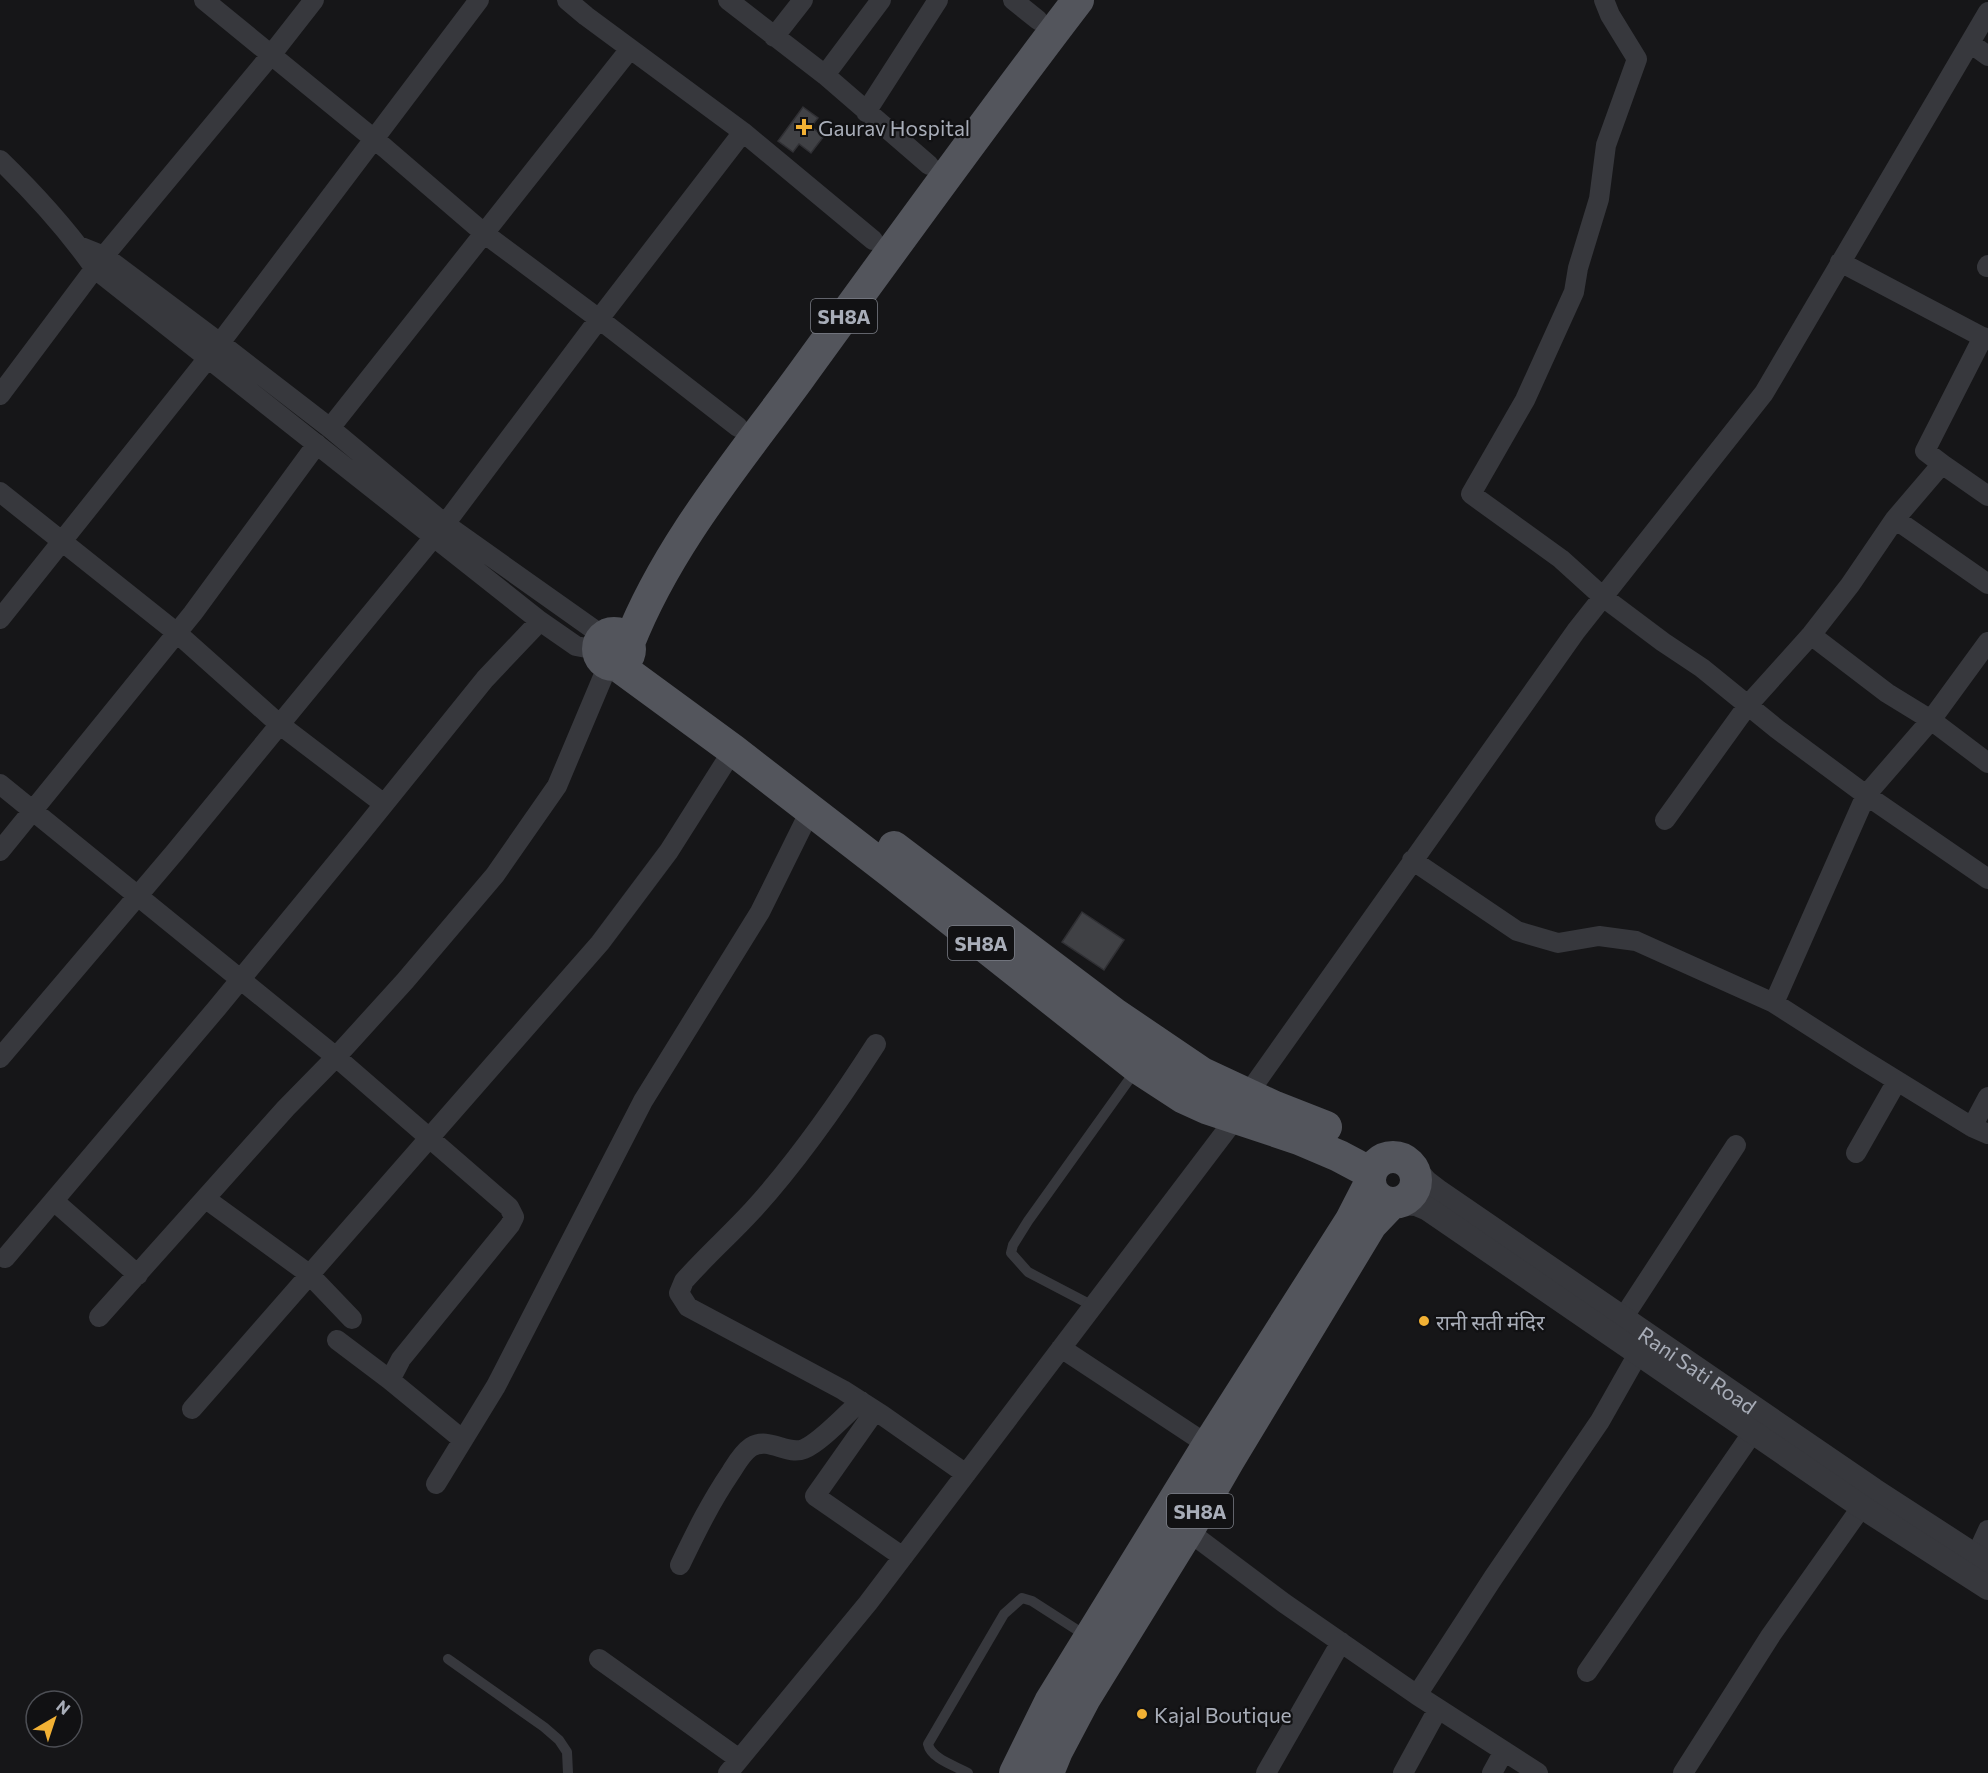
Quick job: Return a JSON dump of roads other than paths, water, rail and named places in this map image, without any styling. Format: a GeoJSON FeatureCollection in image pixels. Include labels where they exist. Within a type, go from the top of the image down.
{"type":"FeatureCollection","features":[{"type":"Feature","properties":{"kind":"main road","name":"SH8A"},"geometry":{"type":"LineString","coordinates":[[614,649],[710,501],[894,247],[1078,0]]}},
{"type":"Feature","properties":{"kind":"main road","name":"SH8A"},"geometry":{"type":"LineString","coordinates":[[614,649],[628,601],[694,491],[873,240],[1045,10]]}},
{"type":"Feature","properties":{"kind":"main road","name":"SH8A"},"geometry":{"type":"LineString","coordinates":[[614,649],[733,750],[949,917],[1138,1068],[1184,1098],[1206,1108],[1275,1107],[1336,1130],[1388,1181]]}},
{"type":"Feature","properties":{"kind":"main road","name":"SH8A"},"geometry":{"type":"LineString","coordinates":[[614,649],[724,718],[1115,1014],[1202,1073],[1241,1107]]}},
{"type":"Feature","properties":{"kind":"main road","name":"SH8A"},"geometry":{"type":"LineString","coordinates":[[1048,1773],[1085,1698],[1102,1645],[1208,1445],[1351,1220],[1388,1181]]}},
{"type":"Feature","properties":{"kind":"main road","name":"SH8A"},"geometry":{"type":"LineString","coordinates":[[1015,1773],[1050,1702],[1102,1645],[1188,1532],[1229,1460],[1379,1215],[1388,1181]]}},
{"type":"Feature","properties":{"kind":"street"},"geometry":{"type":"LineString","coordinates":[[204,0],[374,139],[485,234],[599,318],[738,427]]}},
{"type":"Feature","properties":{"kind":"street"},"geometry":{"type":"LineString","coordinates":[[0,395],[99,263],[314,0]]}},
{"type":"Feature","properties":{"kind":"street"},"geometry":{"type":"LineString","coordinates":[[0,619],[214,350],[480,0]]}},
{"type":"Feature","properties":{"kind":"street"},"geometry":{"type":"LineString","coordinates":[[567,0],[743,132],[873,240]]}},
{"type":"Feature","properties":{"kind":"street"},"geometry":{"type":"LineString","coordinates":[[728,0],[825,75],[929,165]]}},
{"type":"Feature","properties":{"kind":"street"},"geometry":{"type":"LineString","coordinates":[[774,37],[803,0]]}},
{"type":"Feature","properties":{"kind":"street"},"geometry":{"type":"LineString","coordinates":[[825,75],[881,0]]}},
{"type":"Feature","properties":{"kind":"street"},"geometry":{"type":"LineString","coordinates":[[866,111],[938,0]]}},
{"type":"Feature","properties":{"kind":"street"},"geometry":{"type":"LineString","coordinates":[[1013,0],[1045,10]]}},
{"type":"Feature","properties":{"kind":"street"},"geometry":{"type":"LineString","coordinates":[[1604,0],[1610,15],[1637,58],[1606,145],[1599,199],[1578,268],[1574,292],[1525,400],[1471,494],[1561,559],[1603,597],[1702,668],[1866,795],[1988,879]]}},
{"type":"Feature","properties":{"kind":"street"},"geometry":{"type":"LineString","coordinates":[[599,1659],[733,1766],[868,1603],[1093,1306],[1241,1107],[1412,860],[1576,631],[1764,393],[1988,12]]}},
{"type":"Feature","properties":{"kind":"street"},"geometry":{"type":"LineString","coordinates":[[1970,44],[1988,56]]}},
{"type":"Feature","properties":{"kind":"street"},"geometry":{"type":"LineString","coordinates":[[330,428],[630,49]]}},
{"type":"Feature","properties":{"kind":"street"},"geometry":{"type":"LineString","coordinates":[[0,1058],[439,531],[599,318],[743,132]]}},
{"type":"Feature","properties":{"kind":"street"},"geometry":{"type":"LineString","coordinates":[[0,160],[49,210],[78,246],[214,350],[330,428],[439,531],[540,621],[576,646],[614,649]]}},
{"type":"Feature","properties":{"kind":"street"},"geometry":{"type":"LineString","coordinates":[[1840,262],[1986,339],[1925,451],[1988,496]]}},
{"type":"Feature","properties":{"kind":"street"},"geometry":{"type":"LineString","coordinates":[[214,350],[317,444],[439,531],[614,649]]}},
{"type":"Feature","properties":{"kind":"street"},"geometry":{"type":"LineString","coordinates":[[0,851],[194,613],[317,444]]}},
{"type":"Feature","properties":{"kind":"street"},"geometry":{"type":"LineString","coordinates":[[1665,820],[1748,705],[1811,635],[1850,585],[1895,519],[1942,464],[1946,467]]}},
{"type":"Feature","properties":{"kind":"street"},"geometry":{"type":"LineString","coordinates":[[0,492],[177,633],[279,724],[384,804]]}},
{"type":"Feature","properties":{"kind":"street"},"geometry":{"type":"LineString","coordinates":[[1895,519],[1988,584]]}},
{"type":"Feature","properties":{"kind":"street"},"geometry":{"type":"LineString","coordinates":[[5,1258],[240,980],[485,679],[540,621]]}},
{"type":"Feature","properties":{"kind":"street"},"geometry":{"type":"LineString","coordinates":[[1811,635],[1887,693],[1931,720],[1988,763]]}},
{"type":"Feature","properties":{"kind":"street"},"geometry":{"type":"LineString","coordinates":[[1774,1003],[1866,795],[1931,720],[1988,642]]}},
{"type":"Feature","properties":{"kind":"street"},"geometry":{"type":"LineString","coordinates":[[99,1317],[286,1108],[405,981],[495,875],[556,786],[614,649]]}},
{"type":"Feature","properties":{"kind":"street"},"geometry":{"type":"LineString","coordinates":[[192,1409],[600,943],[669,851],[733,750]]}},
{"type":"Feature","properties":{"kind":"street"},"geometry":{"type":"LineString","coordinates":[[0,784],[336,1057],[509,1208],[514,1217],[401,1359],[390,1380]]}},
{"type":"Feature","properties":{"kind":"street"},"geometry":{"type":"LineString","coordinates":[[436,1485],[496,1386],[643,1101],[760,912],[810,811]]}},
{"type":"Feature","properties":{"kind":"street"},"geometry":{"type":"LineString","coordinates":[[1412,860],[1517,931],[1558,943],[1599,936],[1636,942],[1774,1003],[1980,1131],[1988,1097]]}},
{"type":"Feature","properties":{"kind":"street"},"geometry":{"type":"LineString","coordinates":[[876,1044],[784,1173],[752,1211],[684,1281],[679,1293],[688,1307],[794,1363],[868,1406],[966,1474]]}},
{"type":"Feature","properties":{"kind":"street"},"geometry":{"type":"LineString","coordinates":[[1856,1154],[1898,1081]]}},
{"type":"Feature","properties":{"kind":"street"},"geometry":{"type":"LineString","coordinates":[[1623,1318],[1736,1145]]}},
{"type":"Feature","properties":{"kind":"street"},"geometry":{"type":"LineString","coordinates":[[1388,1181],[1416,1204],[1428,1209],[1753,1432],[1868,1498],[1988,1588]]}},
{"type":"Feature","properties":{"kind":"street","name":"Rani Sati Road"},"geometry":{"type":"LineString","coordinates":[[1388,1181],[1426,1182],[1623,1318],[1868,1498],[1982,1560]]}},
{"type":"Feature","properties":{"kind":"street"},"geometry":{"type":"LineString","coordinates":[[206,1199],[309,1274],[352,1319]]}},
{"type":"Feature","properties":{"kind":"street"},"geometry":{"type":"LineString","coordinates":[[54,1200],[138,1275]]}},
{"type":"Feature","properties":{"kind":"street"},"geometry":{"type":"LineString","coordinates":[[337,1340],[463,1440]]}},
{"type":"Feature","properties":{"kind":"street"},"geometry":{"type":"LineString","coordinates":[[1061,1348],[1208,1445]]}},
{"type":"Feature","properties":{"kind":"street"},"geometry":{"type":"LineString","coordinates":[[1417,1695],[1600,1421],[1638,1354]]}},
{"type":"Feature","properties":{"kind":"street"},"geometry":{"type":"LineString","coordinates":[[868,1406],[815,1496],[903,1557]]}},
{"type":"Feature","properties":{"kind":"street"},"geometry":{"type":"LineString","coordinates":[[680,1565],[710,1504],[742,1455],[750,1447],[766,1443],[794,1451],[804,1449],[868,1406]]}},
{"type":"Feature","properties":{"kind":"street"},"geometry":{"type":"LineString","coordinates":[[1587,1672],[1753,1432]]}},
{"type":"Feature","properties":{"kind":"street"},"geometry":{"type":"LineString","coordinates":[[1683,1773],[1771,1635],[1868,1498]]}},
{"type":"Feature","properties":{"kind":"street"},"geometry":{"type":"LineString","coordinates":[[1982,1560],[1988,1530]]}},
{"type":"Feature","properties":{"kind":"street"},"geometry":{"type":"LineString","coordinates":[[1188,1532],[1284,1603],[1417,1695],[1538,1773]]}},
{"type":"Feature","properties":{"kind":"street"},"geometry":{"type":"LineString","coordinates":[[1266,1773],[1341,1642]]}},
{"type":"Feature","properties":{"kind":"street"},"geometry":{"type":"LineString","coordinates":[[1403,1773],[1438,1709]]}},
{"type":"Feature","properties":{"kind":"street"},"geometry":{"type":"LineString","coordinates":[[1492,1773],[1504,1751]]}},
{"type":"Feature","properties":{"kind":"lane"},"geometry":{"type":"LineString","coordinates":[[1093,1306],[1028,1272],[1011,1253],[1013,1245],[1028,1221],[1138,1068]]}},
{"type":"Feature","properties":{"kind":"lane"},"geometry":{"type":"LineString","coordinates":[[968,1773],[934,1755],[929,1750],[928,1744],[1004,1614],[1016,1602],[1022,1598],[1032,1601],[1102,1645]]}},
{"type":"Feature","properties":{"kind":"lane"},"geometry":{"type":"LineString","coordinates":[[448,1659],[544,1726],[559,1740],[567,1752],[568,1773]]}},
{"type":"Feature","properties":{"kind":"place","name":"Gaurav Hospital"},"geometry":{"type":"Point","coordinates":[804,127]}},
{"type":"Feature","properties":{"kind":"place","name":"रानी सती मंदिर"},"geometry":{"type":"Point","coordinates":[1424,1321]}},
{"type":"Feature","properties":{"kind":"place","name":"Kajal Boutique"},"geometry":{"type":"Point","coordinates":[1142,1714]}}]}
